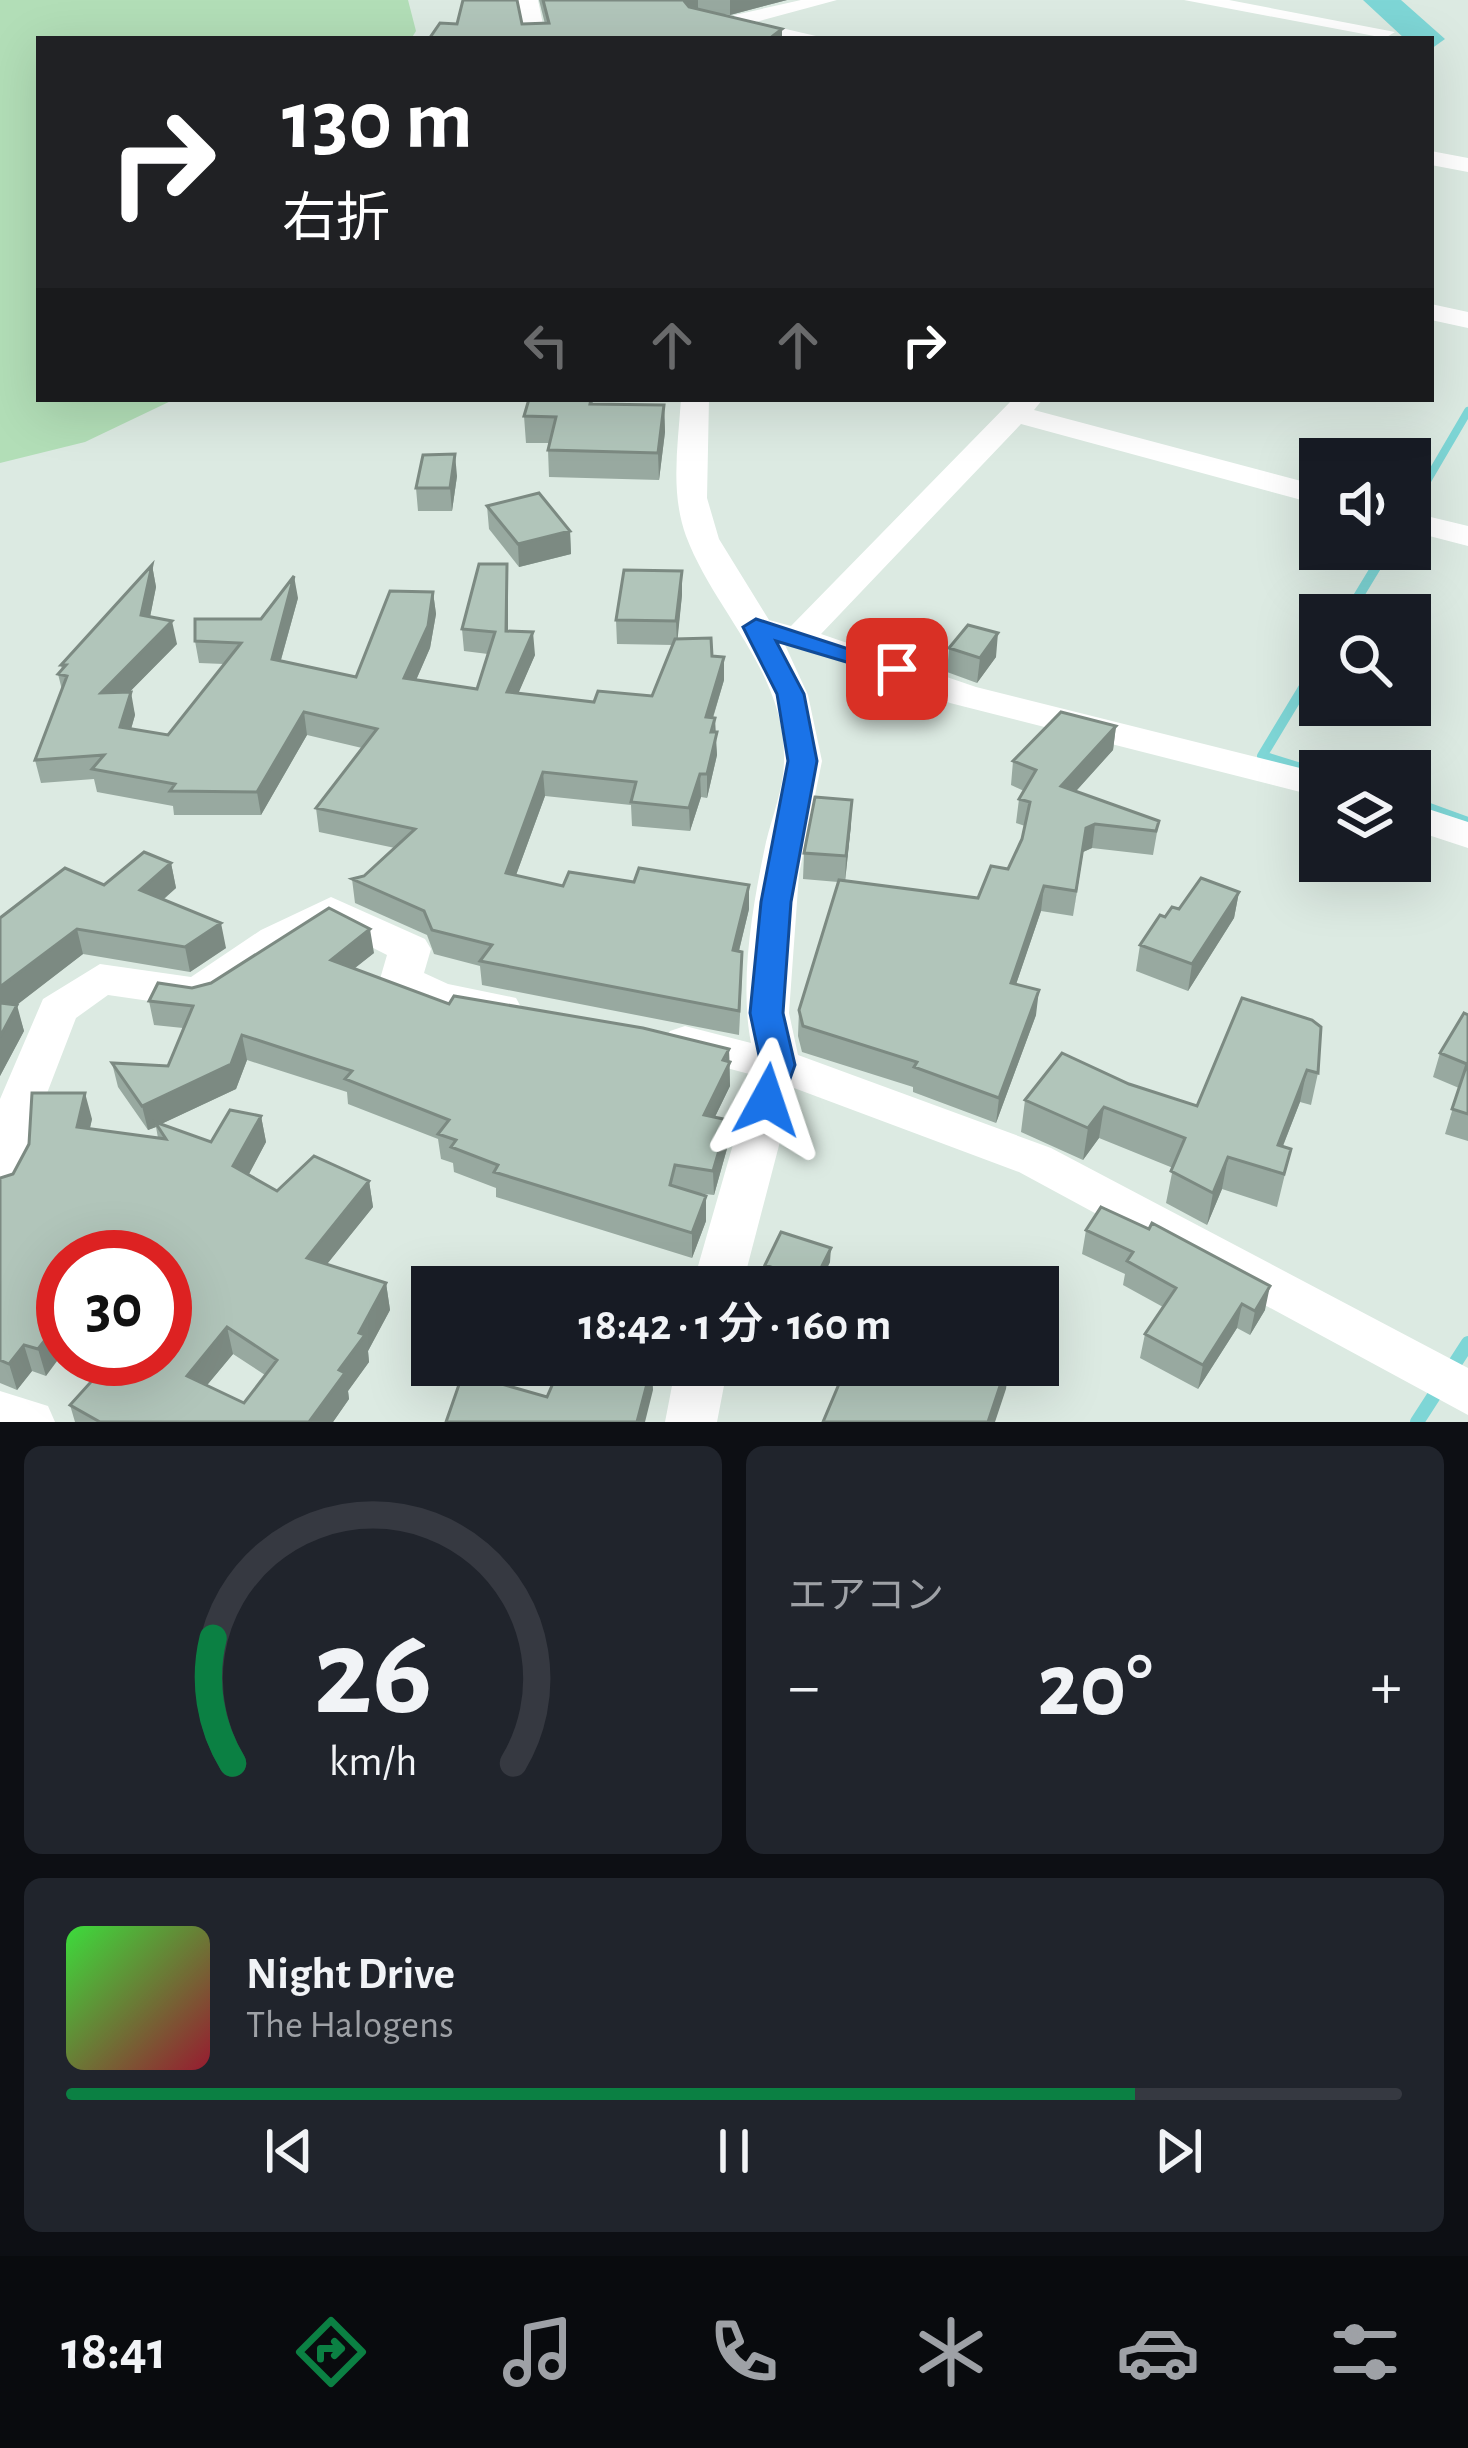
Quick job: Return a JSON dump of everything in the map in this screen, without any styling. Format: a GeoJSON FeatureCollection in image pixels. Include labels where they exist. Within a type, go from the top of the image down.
{"type":"FeatureCollection","features":[{"type":"Feature","properties":{"kind":"street"},"geometry":{"type":"LineString","coordinates":[[528,0],[535,36]]}},
{"type":"Feature","properties":{"kind":"street"},"geometry":{"type":"LineString","coordinates":[[802,36],[720,22],[826,0]]}},
{"type":"Feature","properties":{"kind":"street"},"geometry":{"type":"LineString","coordinates":[[1194,0],[1385,32],[1381,36]]}},
{"type":"Feature","properties":{"kind":"street"},"geometry":{"type":"LineString","coordinates":[[1434,159],[1468,165]]}},
{"type":"Feature","properties":{"kind":"street"},"geometry":{"type":"LineString","coordinates":[[1434,313],[1468,320]]}},
{"type":"Feature","properties":{"kind":"street"},"geometry":{"type":"LineString","coordinates":[[695,402],[691,498],[703,539],[790,694],[802,761],[779,874],[766,1013],[778,1065],[723,1266]]}},
{"type":"Feature","properties":{"kind":"street"},"geometry":{"type":"LineString","coordinates":[[798,638],[1022,406],[1299,490]]}},
{"type":"Feature","properties":{"kind":"street"},"geometry":{"type":"LineString","coordinates":[[1431,526],[1468,536]]}},
{"type":"Feature","properties":{"kind":"street"},"geometry":{"type":"LineString","coordinates":[[756,627],[864,656],[963,695],[1299,780]]}},
{"type":"Feature","properties":{"kind":"street"},"geometry":{"type":"LineString","coordinates":[[1431,823],[1468,836]]}},
{"type":"Feature","properties":{"kind":"street"},"geometry":{"type":"LineString","coordinates":[[0,1185],[8,1168],[4,1145],[58,1010],[100,979],[199,993],[275,940],[331,910],[410,949],[401,980],[438,997],[538,1016]]}},
{"type":"Feature","properties":{"kind":"street"},"geometry":{"type":"LineString","coordinates":[[645,1033],[778,1065],[1035,1160],[1468,1394],[1455,1422]]}},
{"type":"Feature","properties":{"kind":"street"},"geometry":{"type":"LineString","coordinates":[[691,1422],[698,1386]]}},
{"type":"Feature","properties":{"kind":"street"},"geometry":{"type":"LineString","coordinates":[[0,1413],[29,1422]]}},
{"type":"Feature","properties":{"kind":"green space"},"geometry":{"type":"Polygon","coordinates":[[[0,0],[408,0],[416,31],[413,36],[36,36],[36,402],[169,402],[85,442],[0,463],[0,0]]]}},
{"type":"Feature","properties":{"kind":"building"},"geometry":{"type":"Polygon","coordinates":[[[463,0],[517,0],[522,24],[549,23],[543,0],[688,0],[689,7],[782,29],[773,36],[431,36],[440,23],[457,24],[463,0]]]}},
{"type":"Feature","properties":{"kind":"building"},"geometry":{"type":"Polygon","coordinates":[[[528,402],[664,405],[658,453],[548,450],[556,417],[524,416],[528,402]]]}},
{"type":"Feature","properties":{"kind":"building"},"geometry":{"type":"Polygon","coordinates":[[[455,454],[450,488],[416,488],[423,455],[455,454]]]}},
{"type":"Feature","properties":{"kind":"building"},"geometry":{"type":"Polygon","coordinates":[[[539,493],[570,531],[518,544],[487,506],[539,493]]]}},
{"type":"Feature","properties":{"kind":"building"},"geometry":{"type":"Polygon","coordinates":[[[479,564],[507,564],[506,631],[533,632],[507,692],[594,702],[598,691],[652,696],[675,639],[711,638],[712,656],[724,657],[706,717],[715,718],[711,732],[717,732],[707,774],[700,774],[689,808],[631,802],[636,782],[543,772],[506,873],[563,886],[569,872],[634,882],[639,868],[749,885],[733,950],[742,952],[739,1011],[480,961],[492,945],[432,930],[424,911],[352,879],[364,876],[415,829],[316,808],[377,729],[304,712],[257,792],[170,791],[175,784],[92,769],[104,755],[35,760],[67,676],[58,674],[66,665],[61,665],[152,565],[141,615],[172,621],[101,693],[131,692],[120,727],[168,735],[241,643],[195,641],[195,619],[261,619],[294,576],[272,659],[356,677],[390,591],[433,592],[428,626],[404,678],[477,689],[495,632],[462,629],[479,564]]]}},
{"type":"Feature","properties":{"kind":"building"},"geometry":{"type":"Polygon","coordinates":[[[624,570],[682,571],[676,621],[616,620],[624,570]]]}},
{"type":"Feature","properties":{"kind":"building"},"geometry":{"type":"Polygon","coordinates":[[[968,625],[998,633],[980,658],[949,648],[968,625]]]}},
{"type":"Feature","properties":{"kind":"building"},"geometry":{"type":"Polygon","coordinates":[[[1061,712],[1116,726],[1061,786],[1159,821],[1156,831],[1095,824],[1086,828],[1076,891],[1044,886],[1011,983],[1039,990],[999,1098],[914,1067],[917,1062],[803,1026],[799,1010],[839,880],[978,898],[991,866],[1008,869],[1022,839],[1030,802],[1019,799],[1036,770],[1013,761],[1061,712]]]}},
{"type":"Feature","properties":{"kind":"building"},"geometry":{"type":"Polygon","coordinates":[[[815,797],[852,800],[846,856],[804,853],[815,797]]]}},
{"type":"Feature","properties":{"kind":"building"},"geometry":{"type":"Polygon","coordinates":[[[144,852],[171,863],[140,890],[221,923],[185,947],[77,929],[0,987],[0,918],[65,868],[104,885],[144,852]]]}},
{"type":"Feature","properties":{"kind":"building"},"geometry":{"type":"Polygon","coordinates":[[[1201,878],[1239,892],[1192,964],[1140,945],[1160,915],[1165,917],[1172,907],[1179,909],[1201,878]]]}},
{"type":"Feature","properties":{"kind":"building"},"geometry":{"type":"Polygon","coordinates":[[[329,908],[370,929],[331,960],[449,1004],[454,996],[643,1028],[729,1049],[723,1060],[730,1062],[704,1115],[728,1120],[713,1171],[675,1165],[670,1185],[706,1196],[692,1233],[494,1172],[498,1165],[451,1147],[456,1140],[438,1134],[449,1120],[345,1079],[352,1071],[242,1035],[231,1064],[142,1106],[112,1063],[168,1066],[193,1006],[149,1001],[158,983],[192,988],[211,983],[329,908]]]}},
{"type":"Feature","properties":{"kind":"building"},"geometry":{"type":"Polygon","coordinates":[[[1242,998],[1321,1027],[1318,1073],[1307,1070],[1278,1145],[1291,1149],[1284,1174],[1228,1157],[1213,1193],[1171,1171],[1185,1138],[1104,1107],[1088,1128],[1025,1100],[1062,1053],[1129,1084],[1197,1106],[1242,998]]]}},
{"type":"Feature","properties":{"kind":"building"},"geometry":{"type":"Polygon","coordinates":[[[0,1003],[17,1005],[0,1037],[0,1003]]]}},
{"type":"Feature","properties":{"kind":"building"},"geometry":{"type":"Polygon","coordinates":[[[1464,1013],[1468,1015],[1468,1114],[1452,1109],[1467,1064],[1440,1053],[1464,1013]]]}},
{"type":"Feature","properties":{"kind":"building"},"geometry":{"type":"Polygon","coordinates":[[[32,1093],[85,1093],[77,1127],[166,1139],[155,1122],[211,1142],[230,1110],[261,1116],[233,1166],[277,1191],[314,1156],[369,1181],[307,1258],[386,1283],[359,1333],[365,1335],[339,1370],[345,1373],[309,1422],[100,1422],[70,1405],[87,1386],[192,1386],[192,1378],[244,1403],[277,1360],[227,1327],[192,1370],[192,1230],[36,1230],[36,1348],[24,1345],[9,1364],[0,1360],[0,1178],[13,1174],[29,1144],[32,1093]]]}},
{"type":"Feature","properties":{"kind":"building"},"geometry":{"type":"Polygon","coordinates":[[[1101,1207],[1149,1229],[1152,1223],[1270,1286],[1255,1311],[1242,1304],[1203,1365],[1145,1334],[1176,1288],[1127,1261],[1133,1252],[1086,1230],[1101,1207]]]}},
{"type":"Feature","properties":{"kind":"building"},"geometry":{"type":"Polygon","coordinates":[[[781,1232],[831,1248],[822,1266],[765,1265],[781,1232]]]}},
{"type":"Feature","properties":{"kind":"building"},"geometry":{"type":"Polygon","coordinates":[[[458,1386],[508,1386],[547,1397],[552,1386],[646,1386],[637,1422],[446,1422],[458,1386]]]}},
{"type":"Feature","properties":{"kind":"building"},"geometry":{"type":"Polygon","coordinates":[[[838,1386],[1000,1386],[988,1422],[823,1422],[838,1386]]]}},
{"type":"Feature","properties":{"kind":"waterway"},"geometry":{"type":"LineString","coordinates":[[1380,0],[1423,36]]}},
{"type":"Feature","properties":{"kind":"waterway"},"geometry":{"type":"LineString","coordinates":[[1431,474],[1468,411]]}},
{"type":"Feature","properties":{"kind":"waterway"},"geometry":{"type":"LineString","coordinates":[[1360,594],[1374,570]]}},
{"type":"Feature","properties":{"kind":"waterway"},"geometry":{"type":"LineString","coordinates":[[1299,695],[1262,756],[1299,767]]}},
{"type":"Feature","properties":{"kind":"waterway"},"geometry":{"type":"LineString","coordinates":[[1431,809],[1468,822]]}},
{"type":"Feature","properties":{"kind":"waterway"},"geometry":{"type":"LineString","coordinates":[[1417,1422],[1468,1343]]}},
{"type":"Feature","properties":{"kind":"route"},"geometry":{"type":"LineString","coordinates":[[767,1100],[778,1065],[766,1013],[776,902],[802,761],[790,694],[756,627],[897,669]]}}]}
